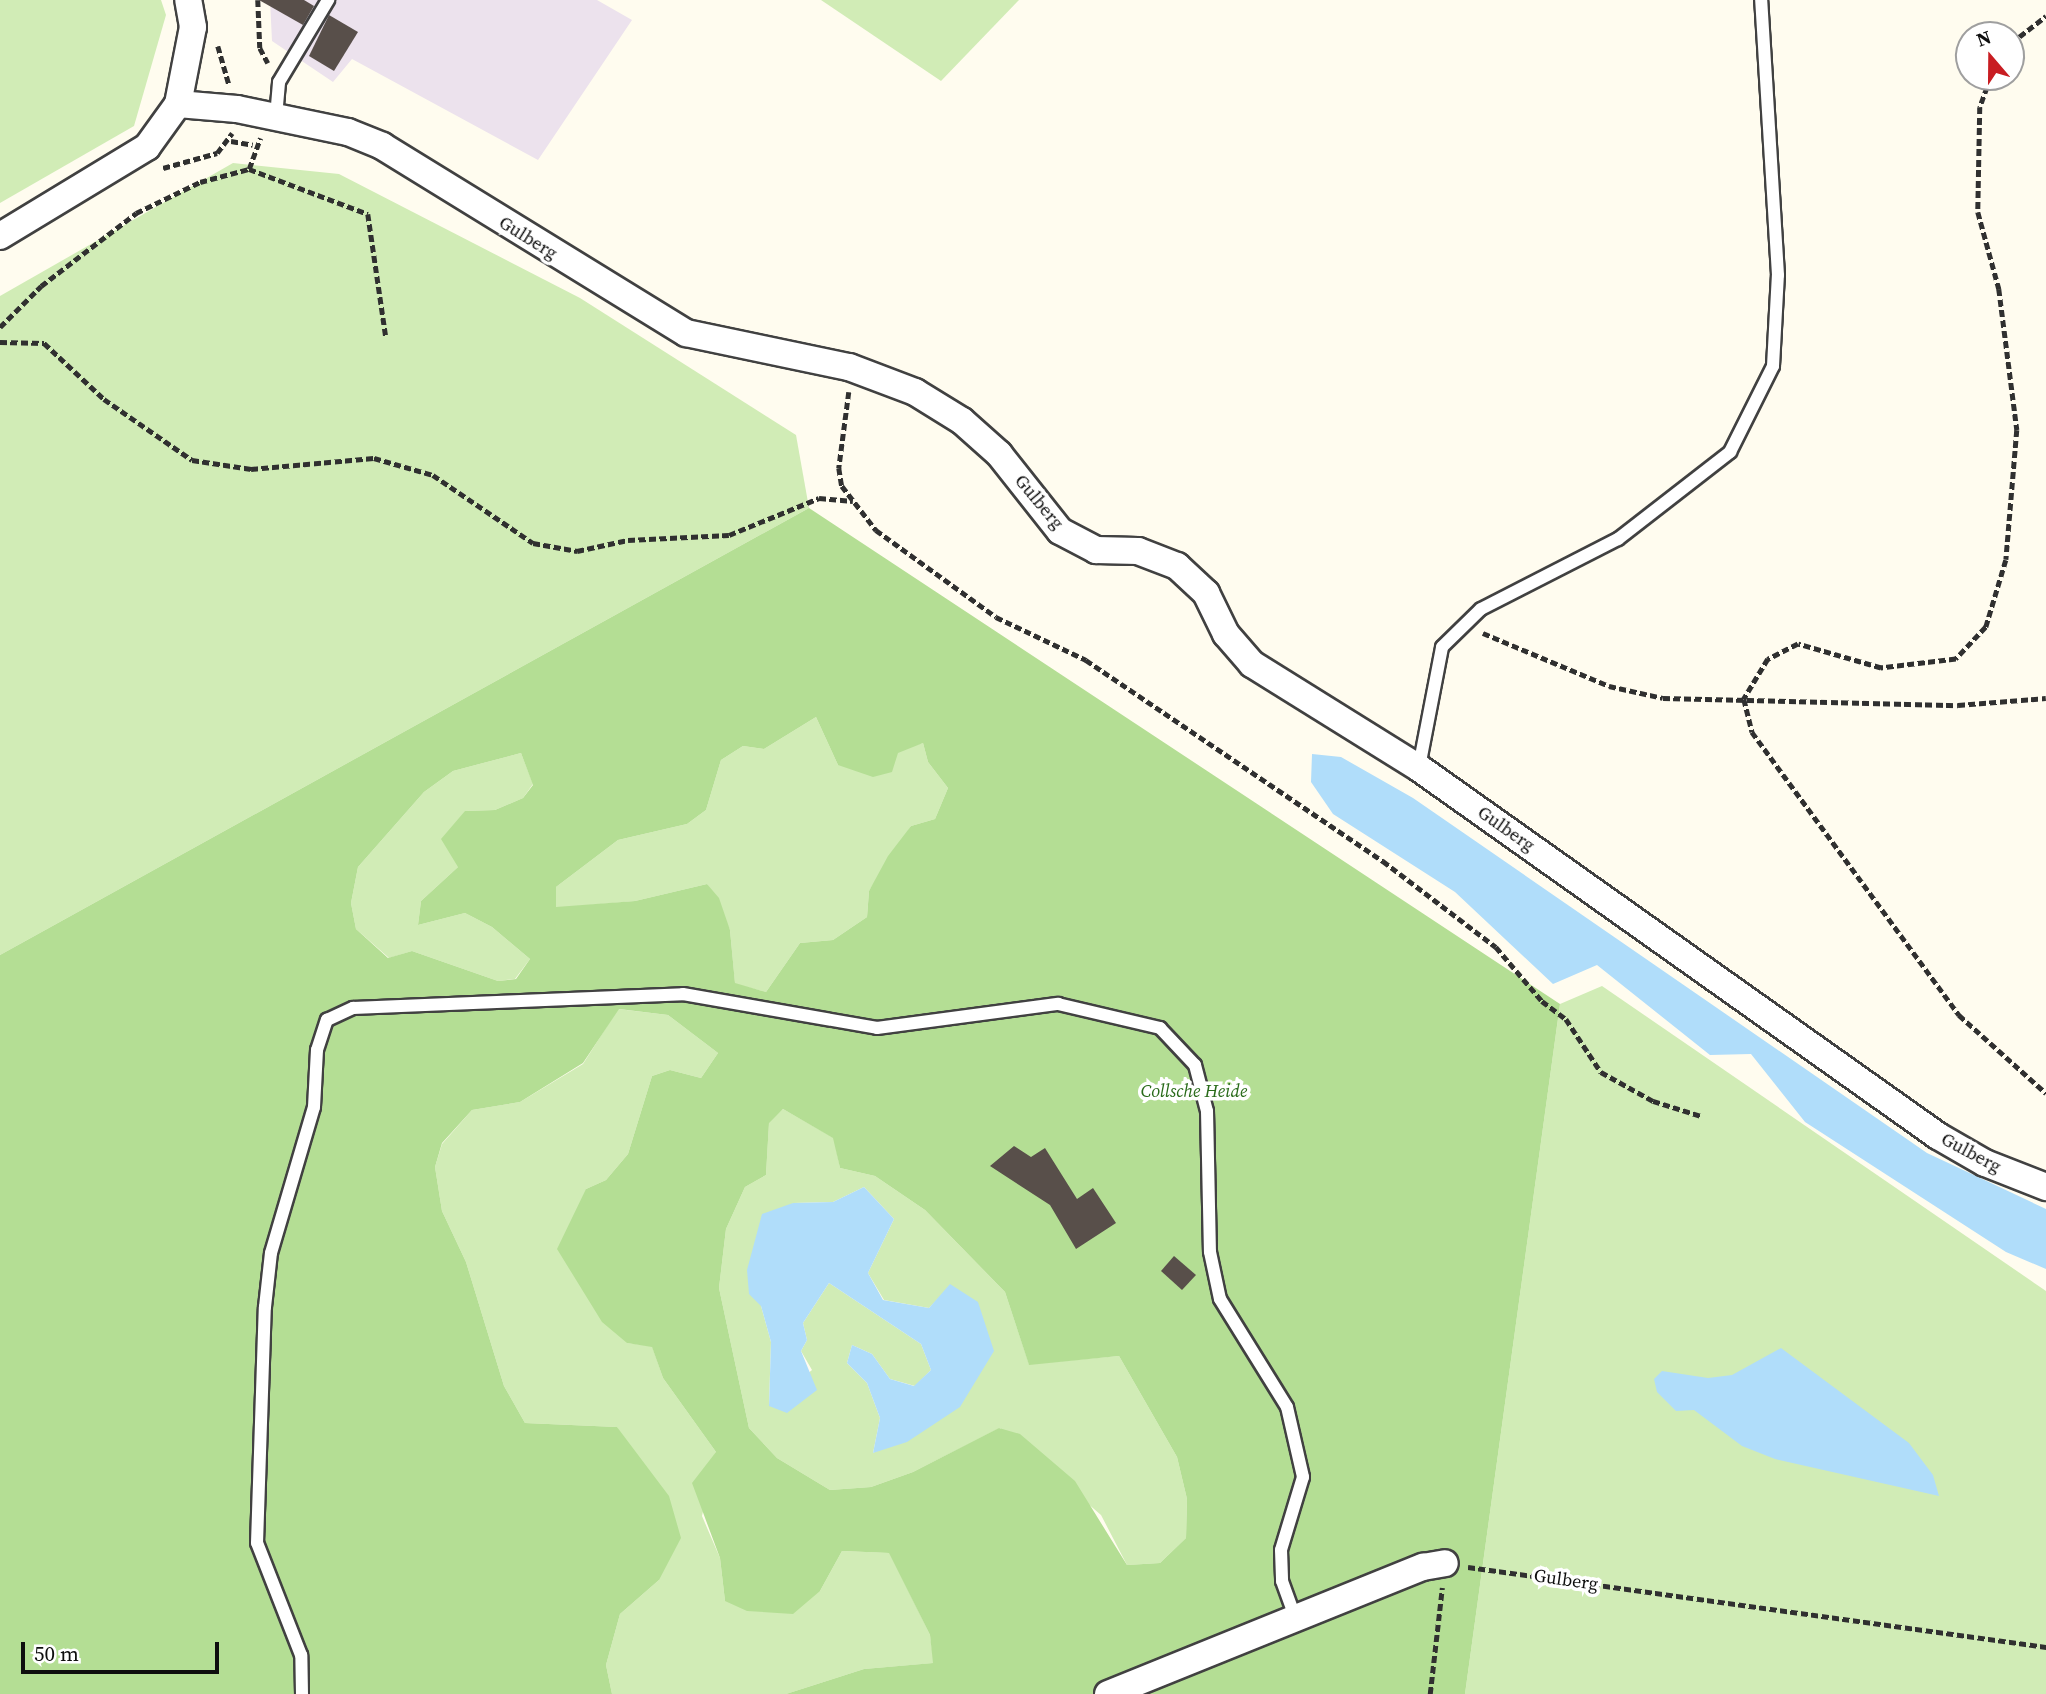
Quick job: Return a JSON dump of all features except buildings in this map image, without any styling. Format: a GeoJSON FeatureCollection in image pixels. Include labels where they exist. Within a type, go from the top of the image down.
{"type":"FeatureCollection","features":[{"type":"Feature","properties":{"kind":"street"},"geometry":{"type":"LineString","coordinates":[[0,236],[147,147],[178,104],[193,27],[188,0]]}},
{"type":"Feature","properties":{"kind":"street","name":"Gulberg"},"geometry":{"type":"LineString","coordinates":[[178,104],[237,109],[383,146],[686,333],[849,367],[915,392],[962,421],[999,454],[1060,531],[1096,550],[1138,551],[1177,566],[1206,593],[1226,634],[1252,664],[1419,768],[1938,1136],[1985,1163],[2046,1186]]}},
{"type":"Feature","properties":{"kind":"street"},"geometry":{"type":"LineString","coordinates":[[1108,1694],[1294,1617],[1423,1567],[1445,1563]]}},
{"type":"Feature","properties":{"kind":"lane"},"geometry":{"type":"LineString","coordinates":[[276,117],[279,82],[328,0]]}},
{"type":"Feature","properties":{"kind":"lane"},"geometry":{"type":"LineString","coordinates":[[1419,768],[1442,647],[1481,609],[1618,539],[1730,452],[1773,366],[1778,275],[1761,0]]}},
{"type":"Feature","properties":{"kind":"lane"},"geometry":{"type":"LineString","coordinates":[[302,1694],[301,1655],[257,1543],[265,1307],[271,1254],[314,1107],[317,1050],[327,1020],[353,1008],[683,994],[877,1028],[1058,1004],[1160,1028],[1195,1065],[1207,1111],[1210,1252],[1220,1299],[1287,1407],[1303,1477],[1281,1550],[1282,1581],[1294,1617]]}},
{"type":"Feature","properties":{"kind":"path"},"geometry":{"type":"LineString","coordinates":[[258,0],[260,48],[279,82]]}},
{"type":"Feature","properties":{"kind":"path"},"geometry":{"type":"LineString","coordinates":[[2025,32],[2046,16]]}},
{"type":"Feature","properties":{"kind":"path"},"geometry":{"type":"LineString","coordinates":[[218,40],[237,109]]}},
{"type":"Feature","properties":{"kind":"path"},"geometry":{"type":"LineString","coordinates":[[1986,91],[1980,107],[1978,212],[1999,289],[2017,430],[2006,561],[1986,627],[1956,659],[1881,668],[1798,644],[1768,659],[1744,699],[1752,732],[1959,1015],[2046,1093]]}},
{"type":"Feature","properties":{"kind":"path"},"geometry":{"type":"LineString","coordinates":[[231,141],[253,145]]}},
{"type":"Feature","properties":{"kind":"path"},"geometry":{"type":"LineString","coordinates":[[0,327],[41,286],[136,213],[200,182],[249,169],[368,214],[386,338]]}},
{"type":"Feature","properties":{"kind":"path"},"geometry":{"type":"LineString","coordinates":[[0,342],[44,342],[104,399],[192,460],[251,469],[374,458],[432,474],[533,543],[577,551],[628,540],[729,535],[819,498],[853,501]]}},
{"type":"Feature","properties":{"kind":"path"},"geometry":{"type":"LineString","coordinates":[[849,367],[849,416],[839,468],[853,501],[876,530],[996,617],[1086,660],[1383,861],[1496,947],[1542,1001],[1566,1019],[1601,1072],[1653,1101],[1701,1116]]}},
{"type":"Feature","properties":{"kind":"path"},"geometry":{"type":"LineString","coordinates":[[1462,628],[1505,638],[1609,686],[1663,698],[1958,705],[2046,698]]}},
{"type":"Feature","properties":{"kind":"path"},"geometry":{"type":"LineString","coordinates":[[1430,1694],[1445,1563]]}},
{"type":"Feature","properties":{"kind":"path","name":"Gulberg"},"geometry":{"type":"LineString","coordinates":[[1445,1563],[2046,1647]]}},
{"type":"Feature","properties":{"kind":"shaded area"},"geometry":{"type":"Polygon","coordinates":[[[270,0],[597,0],[632,20],[538,160],[352,59],[333,82],[272,41],[270,0]]]}},
{"type":"Feature","properties":{"kind":"green space"},"geometry":{"type":"Polygon","coordinates":[[[0,0],[161,0],[166,15],[134,126],[0,203],[0,0]]]}},
{"type":"Feature","properties":{"kind":"green space"},"geometry":{"type":"Polygon","coordinates":[[[821,0],[1019,0],[941,81],[821,0]]]}},
{"type":"Feature","properties":{"kind":"green space"},"geometry":{"type":"Polygon","coordinates":[[[233,163],[339,174],[580,298],[796,435],[809,508],[0,955],[0,296],[233,163]]]}},
{"type":"Feature","properties":{"kind":"green space","name":"Collsche Heide"},"geometry":{"type":"Polygon","coordinates":[[[809,508],[1560,1004],[1465,1694],[786,1694],[864,1669],[933,1663],[930,1635],[889,1553],[842,1551],[820,1591],[793,1614],[747,1611],[725,1601],[720,1558],[692,1483],[716,1452],[663,1378],[652,1347],[627,1343],[602,1322],[557,1249],[586,1189],[606,1180],[628,1154],[652,1076],[670,1070],[701,1078],[718,1053],[668,1015],[619,1009],[583,1063],[520,1102],[472,1110],[442,1143],[435,1167],[442,1211],[466,1262],[504,1386],[525,1423],[617,1427],[669,1496],[681,1538],[659,1580],[620,1614],[606,1665],[612,1694],[0,1694],[0,955],[809,508]],[[816,717],[764,749],[743,746],[721,760],[706,810],[687,824],[618,840],[556,887],[556,907],[635,901],[707,884],[719,898],[730,930],[735,983],[766,992],[800,943],[833,940],[867,917],[869,891],[888,856],[911,826],[935,819],[948,788],[928,762],[923,743],[898,753],[892,772],[873,777],[838,765],[816,717]],[[521,753],[453,771],[424,792],[358,867],[351,903],[356,929],[388,958],[412,951],[498,981],[516,979],[530,959],[492,927],[465,913],[418,925],[421,901],[458,867],[441,839],[465,811],[495,810],[523,798],[533,785],[521,753]],[[783,1109],[769,1123],[766,1175],[745,1187],[726,1229],[719,1288],[749,1428],[777,1458],[830,1490],[871,1487],[913,1472],[999,1428],[1020,1434],[1075,1481],[1127,1565],[1160,1563],[1186,1538],[1187,1499],[1177,1457],[1119,1356],[1029,1365],[1005,1292],[925,1210],[875,1176],[840,1168],[833,1138],[783,1109]]]}},
{"type":"Feature","properties":{"kind":"green space"},"geometry":{"type":"Polygon","coordinates":[[[816,717],[838,765],[923,743],[928,762],[948,788],[935,819],[911,826],[869,891],[867,917],[833,940],[800,943],[766,992],[735,984],[730,930],[707,884],[635,901],[556,908],[556,887],[618,840],[687,824],[706,810],[721,760],[743,746],[764,749],[816,717]]]}},
{"type":"Feature","properties":{"kind":"green space"},"geometry":{"type":"Polygon","coordinates":[[[521,753],[533,784],[523,798],[495,810],[465,811],[458,867],[421,901],[418,925],[465,913],[492,927],[530,959],[515,979],[498,981],[412,951],[389,958],[356,929],[351,903],[358,867],[424,792],[453,771],[521,753]]]}},
{"type":"Feature","properties":{"kind":"green space"},"geometry":{"type":"Polygon","coordinates":[[[1602,986],[2046,1291],[2046,1694],[1465,1694],[1560,1004],[1602,986]]]}},
{"type":"Feature","properties":{"kind":"green space"},"geometry":{"type":"Polygon","coordinates":[[[618,1009],[668,1015],[718,1053],[701,1078],[670,1070],[652,1076],[628,1154],[606,1180],[586,1189],[627,1343],[652,1346],[663,1378],[716,1452],[702,1516],[720,1558],[725,1601],[820,1591],[842,1551],[890,1553],[930,1635],[934,1663],[864,1669],[786,1694],[612,1694],[606,1665],[620,1614],[659,1580],[617,1427],[525,1423],[504,1386],[466,1262],[442,1211],[435,1167],[442,1144],[472,1110],[520,1102],[583,1064],[618,1009]]]}},
{"type":"Feature","properties":{"kind":"green space"},"geometry":{"type":"Polygon","coordinates":[[[783,1109],[834,1138],[840,1168],[875,1176],[925,1210],[1005,1292],[1029,1364],[1119,1356],[1177,1457],[1187,1499],[1186,1538],[1160,1563],[1127,1565],[1101,1515],[1000,1428],[913,1472],[871,1487],[830,1490],[777,1458],[749,1428],[719,1288],[726,1229],[745,1187],[766,1175],[769,1122],[783,1109]],[[864,1187],[833,1202],[793,1203],[761,1306],[771,1342],[769,1405],[812,1370],[801,1351],[807,1340],[803,1323],[829,1283],[921,1344],[931,1370],[915,1386],[890,1379],[872,1354],[852,1345],[847,1363],[867,1383],[880,1418],[873,1453],[959,1407],[951,1285],[929,1308],[884,1300],[868,1273],[894,1219],[864,1187]]]}},
{"type":"Feature","properties":{"kind":"water"},"geometry":{"type":"Polygon","coordinates":[[[1312,754],[1341,757],[1413,798],[1927,1153],[2046,1209],[2046,1269],[2006,1252],[1805,1122],[1751,1054],[1710,1055],[1597,965],[1553,984],[1455,892],[1333,814],[1311,782],[1312,754]]]}},
{"type":"Feature","properties":{"kind":"water"},"geometry":{"type":"Polygon","coordinates":[[[864,1187],[894,1219],[868,1273],[883,1300],[929,1308],[950,1284],[978,1302],[994,1351],[960,1407],[907,1442],[873,1453],[880,1418],[867,1383],[847,1363],[852,1345],[872,1354],[890,1379],[914,1386],[931,1370],[921,1344],[829,1283],[803,1323],[807,1340],[801,1351],[817,1390],[787,1413],[769,1406],[771,1342],[761,1306],[749,1294],[747,1270],[762,1214],[793,1203],[833,1202],[864,1187]]]}},
{"type":"Feature","properties":{"kind":"water"},"geometry":{"type":"Polygon","coordinates":[[[1781,1348],[1909,1443],[1933,1475],[1939,1496],[1775,1459],[1742,1446],[1694,1410],[1676,1411],[1657,1392],[1654,1379],[1662,1371],[1708,1378],[1732,1375],[1781,1348]]]}}]}
